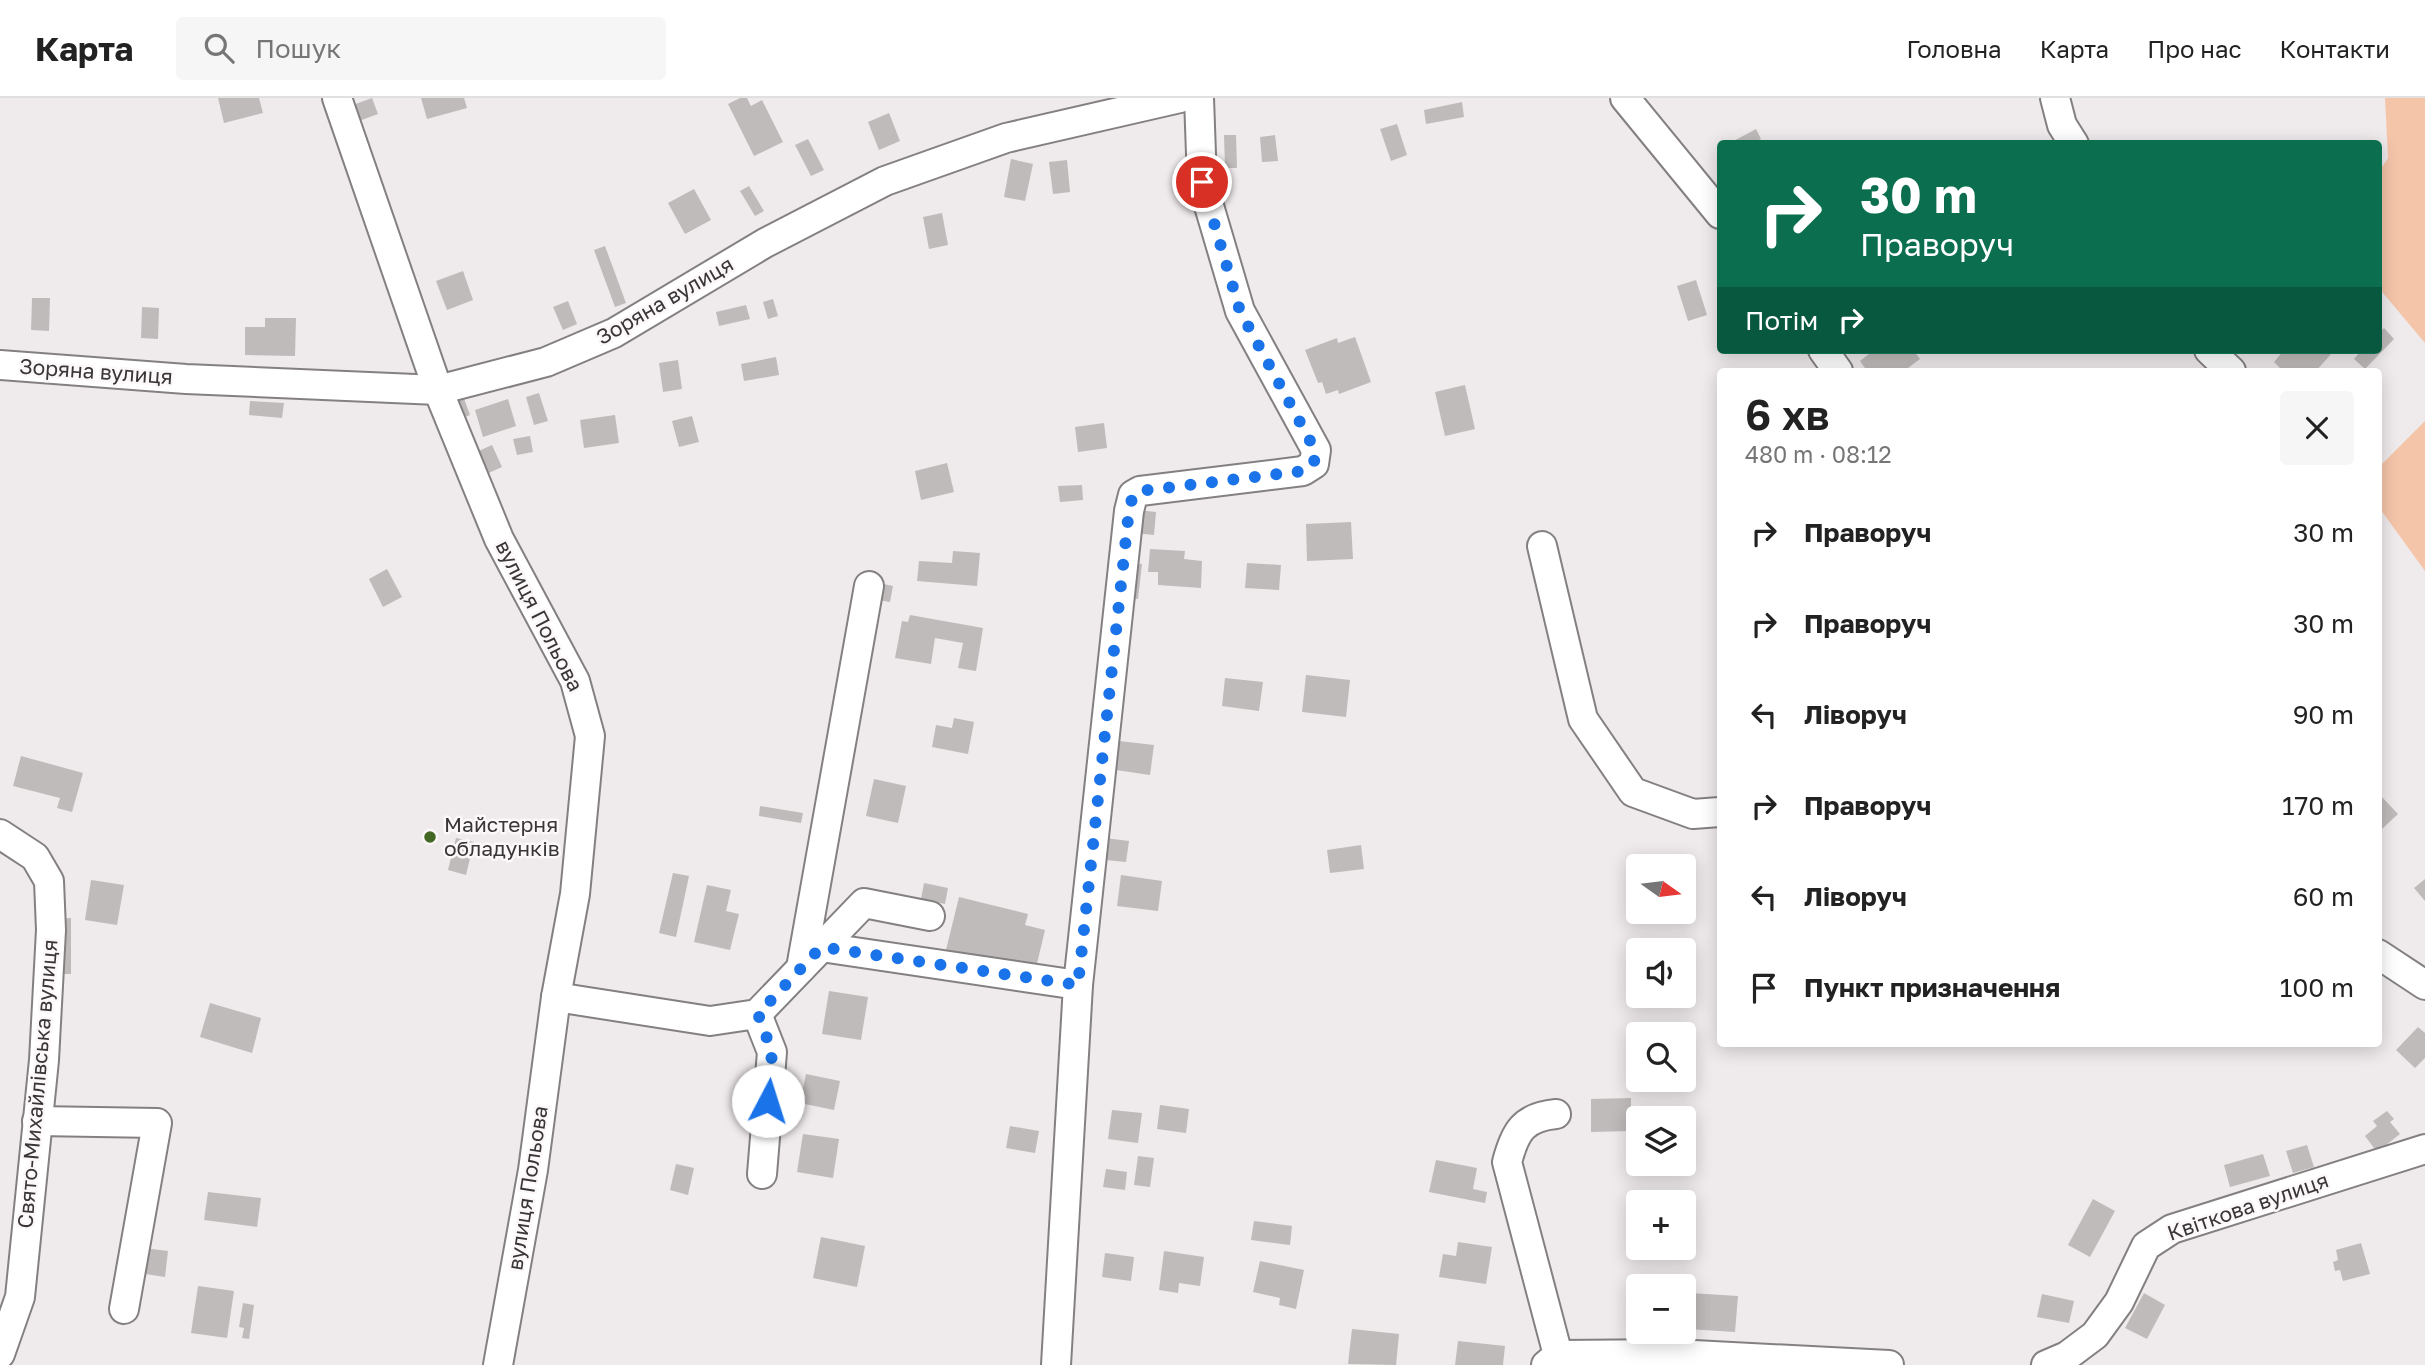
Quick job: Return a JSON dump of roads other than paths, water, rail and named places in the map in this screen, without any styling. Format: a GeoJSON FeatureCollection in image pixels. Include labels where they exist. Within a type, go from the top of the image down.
{"type":"FeatureCollection","features":[{"type":"Feature","properties":{"kind":"street","name":"вулиця Польова"},"geometry":{"type":"LineString","coordinates":[[337,98],[438,390],[499,539],[575,681],[590,736],[575,894],[556,997],[533,1170],[498,1365]]}},
{"type":"Feature","properties":{"kind":"street","name":"Зоряна вулиця"},"geometry":{"type":"LineString","coordinates":[[0,365],[186,379],[438,390],[546,362],[614,333],[765,243],[885,181],[1006,138],[1180,98]]}},
{"type":"Feature","properties":{"kind":"street"},"geometry":{"type":"LineString","coordinates":[[1056,1365],[1078,985],[1129,510],[1133,495],[1140,491],[1303,471],[1314,464],[1315,450],[1240,311],[1202,182],[1199,98]]}},
{"type":"Feature","properties":{"kind":"street"},"geometry":{"type":"LineString","coordinates":[[1625,98],[1717,210]]}},
{"type":"Feature","properties":{"kind":"street"},"geometry":{"type":"LineString","coordinates":[[2055,98],[2062,125],[2071,140]]}},
{"type":"Feature","properties":{"kind":"street"},"geometry":{"type":"LineString","coordinates":[[2213,354],[2228,368]]}},
{"type":"Feature","properties":{"kind":"street"},"geometry":{"type":"LineString","coordinates":[[1542,546],[1583,719],[1633,792],[1693,814],[1717,812]]}},
{"type":"Feature","properties":{"kind":"street"},"geometry":{"type":"LineString","coordinates":[[801,968],[869,586]]}},
{"type":"Feature","properties":{"kind":"street","name":"Свято-Михайлівська вулиця"},"geometry":{"type":"LineString","coordinates":[[0,834],[34,857],[49,881],[51,930],[44,1060],[20,1297],[0,1353]]}},
{"type":"Feature","properties":{"kind":"street"},"geometry":{"type":"LineString","coordinates":[[556,997],[710,1021],[758,1014],[864,903],[930,916]]}},
{"type":"Feature","properties":{"kind":"street"},"geometry":{"type":"LineString","coordinates":[[821,947],[1078,985]]}},
{"type":"Feature","properties":{"kind":"street"},"geometry":{"type":"LineString","coordinates":[[2382,957],[2425,985]]}},
{"type":"Feature","properties":{"kind":"street"},"geometry":{"type":"LineString","coordinates":[[758,1014],[772,1052],[762,1174]]}},
{"type":"Feature","properties":{"kind":"street"},"geometry":{"type":"LineString","coordinates":[[1556,1114],[1538,1116],[1515,1135],[1507,1162],[1552,1360],[1675,1353],[1889,1365]]}},
{"type":"Feature","properties":{"kind":"street"},"geometry":{"type":"LineString","coordinates":[[37,1121],[157,1124],[124,1308]]}},
{"type":"Feature","properties":{"kind":"street","name":"Квіткова вулиця"},"geometry":{"type":"LineString","coordinates":[[2046,1365],[2067,1356],[2095,1335],[2119,1302],[2146,1246],[2172,1229],[2425,1149]]}},
{"type":"Feature","properties":{"kind":"place","name":"Майстерня обладунків"},"geometry":{"type":"Point","coordinates":[430,837]}}]}
